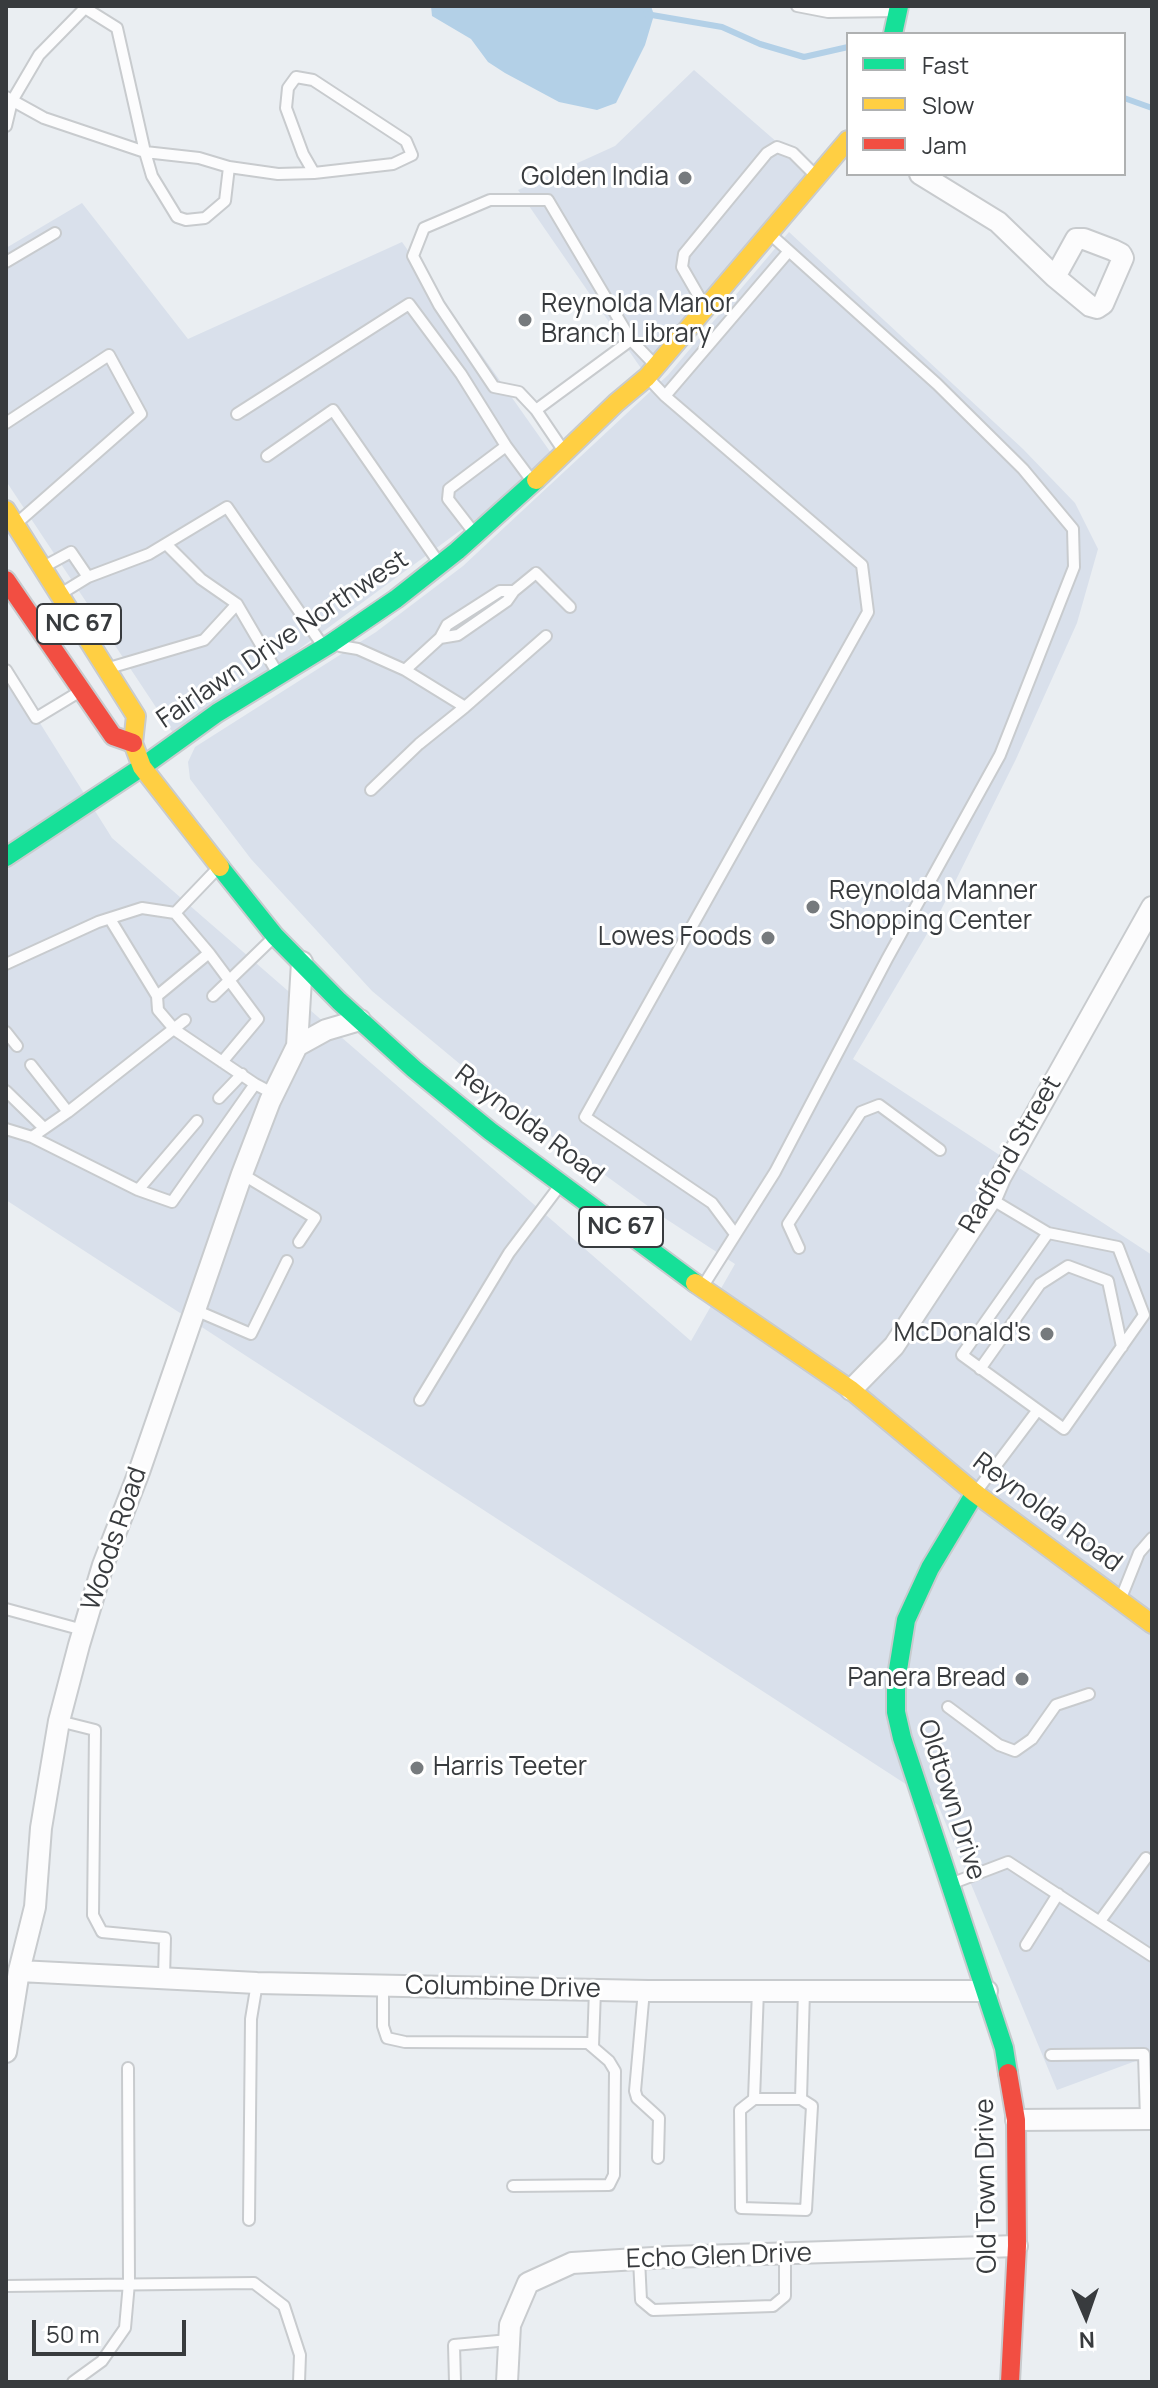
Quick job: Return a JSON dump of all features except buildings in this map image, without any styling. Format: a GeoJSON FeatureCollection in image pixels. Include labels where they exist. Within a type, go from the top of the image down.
{"type":"FeatureCollection","features":[{"type":"Feature","properties":{"kind":"main road"},"geometry":{"type":"LineString","coordinates":[[893,32],[899,8]]}},
{"type":"Feature","properties":{"kind":"main road","name":"Fairlawn Drive Northwest"},"geometry":{"type":"LineString","coordinates":[[6,857],[142,767],[190,731],[396,599],[476,535],[652,372],[846,142]]}},
{"type":"Feature","properties":{"kind":"main road","name":"Reynolda Road"},"geometry":{"type":"LineString","coordinates":[[11,517],[136,716],[133,743],[142,767],[275,936],[360,1020],[490,1131],[728,1308],[851,1390],[975,1493],[1152,1624]]}},
{"type":"Feature","properties":{"kind":"main road","name":"NC 67"},"geometry":{"type":"LineString","coordinates":[[6,580],[18,605],[113,736],[133,743]]}},
{"type":"Feature","properties":{"kind":"main road","name":"Oldtown Drive"},"geometry":{"type":"LineString","coordinates":[[975,1493],[930,1568],[906,1620],[896,1682],[896,1712],[987,1991]]}},
{"type":"Feature","properties":{"kind":"main road","name":"Old Town Drive"},"geometry":{"type":"LineString","coordinates":[[987,1991],[1004,2048],[1016,2120],[1017,2246],[1010,2382]]}},
{"type":"Feature","properties":{"kind":"street"},"geometry":{"type":"LineString","coordinates":[[923,176],[998,222],[1055,277]]}},
{"type":"Feature","properties":{"kind":"street","name":"Radford Street"},"geometry":{"type":"LineString","coordinates":[[851,1390],[894,1346],[991,1199],[1152,907]]}},
{"type":"Feature","properties":{"kind":"street","name":"Woods Road"},"geometry":{"type":"LineString","coordinates":[[6,2052],[19,1971],[35,1907],[41,1828],[59,1721],[83,1630],[103,1565],[242,1174],[297,1046],[302,962]]}},
{"type":"Feature","properties":{"kind":"street"},"geometry":{"type":"LineString","coordinates":[[297,1046],[326,1030],[360,1020]]}},
{"type":"Feature","properties":{"kind":"street","name":"Columbine Drive"},"geometry":{"type":"LineString","coordinates":[[19,1971],[383,1986],[987,1991]]}},
{"type":"Feature","properties":{"kind":"street"},"geometry":{"type":"LineString","coordinates":[[1016,2120],[1149,2119]]}},
{"type":"Feature","properties":{"kind":"street","name":"Echo Glen Drive"},"geometry":{"type":"LineString","coordinates":[[507,2382],[510,2325],[528,2283],[572,2263],[1017,2246]]}},
{"type":"Feature","properties":{"kind":"lane"},"geometry":{"type":"LineString","coordinates":[[797,6],[828,12],[899,8]]}},
{"type":"Feature","properties":{"kind":"lane"},"geometry":{"type":"LineString","coordinates":[[6,126],[9,99],[39,55],[85,8],[117,28],[152,176],[177,217],[186,220],[205,218],[225,201],[229,167]]}},
{"type":"Feature","properties":{"kind":"lane"},"geometry":{"type":"LineString","coordinates":[[9,99],[44,118],[145,152],[199,158],[229,167],[278,174],[314,173],[393,164],[412,155],[406,141],[313,80],[296,77],[288,88],[286,108],[303,154],[314,173]]}},
{"type":"Feature","properties":{"kind":"lane"},"geometry":{"type":"LineString","coordinates":[[706,308],[682,267],[684,254],[767,153],[777,147],[793,153],[817,177]]}},
{"type":"Feature","properties":{"kind":"lane"},"geometry":{"type":"LineString","coordinates":[[564,452],[536,410],[519,392],[494,387],[439,305],[413,256],[424,228],[490,200],[548,200],[665,396],[862,565],[868,612],[585,1117],[712,1203],[735,1234]]}},
{"type":"Feature","properties":{"kind":"lane"},"geometry":{"type":"LineString","coordinates":[[6,262],[55,233]]}},
{"type":"Feature","properties":{"kind":"lane"},"geometry":{"type":"LineString","coordinates":[[702,1288],[775,1172],[887,959],[1000,755],[1074,567],[1073,529],[1023,469],[937,384],[769,233]]}},
{"type":"Feature","properties":{"kind":"lane"},"geometry":{"type":"LineString","coordinates":[[665,396],[789,251]]}},
{"type":"Feature","properties":{"kind":"lane"},"geometry":{"type":"LineString","coordinates":[[237,414],[409,304],[461,374],[506,446],[533,482]]}},
{"type":"Feature","properties":{"kind":"lane"},"geometry":{"type":"LineString","coordinates":[[536,410],[631,340]]}},
{"type":"Feature","properties":{"kind":"lane"},"geometry":{"type":"LineString","coordinates":[[6,423],[109,355],[141,414],[11,517]]}},
{"type":"Feature","properties":{"kind":"lane"},"geometry":{"type":"LineString","coordinates":[[267,456],[333,410],[440,565]]}},
{"type":"Feature","properties":{"kind":"lane"},"geometry":{"type":"LineString","coordinates":[[476,535],[448,499],[449,489],[506,446]]}},
{"type":"Feature","properties":{"kind":"lane"},"geometry":{"type":"LineString","coordinates":[[60,595],[88,577],[149,554],[227,507],[327,646],[358,649],[405,670],[465,707]]}},
{"type":"Feature","properties":{"kind":"lane"},"geometry":{"type":"LineString","coordinates":[[166,544],[201,579],[237,604],[279,675]]}},
{"type":"Feature","properties":{"kind":"lane"},"geometry":{"type":"LineString","coordinates":[[42,567],[71,552],[88,577]]}},
{"type":"Feature","properties":{"kind":"lane"},"geometry":{"type":"LineString","coordinates":[[405,670],[440,638],[447,625],[500,591],[514,591],[536,573],[570,607]]}},
{"type":"Feature","properties":{"kind":"lane"},"geometry":{"type":"LineString","coordinates":[[107,668],[204,640],[237,604]]}},
{"type":"Feature","properties":{"kind":"lane"},"geometry":{"type":"LineString","coordinates":[[371,790],[419,744],[546,636]]}},
{"type":"Feature","properties":{"kind":"lane"},"geometry":{"type":"LineString","coordinates":[[6,670],[36,718],[81,691]]}},
{"type":"Feature","properties":{"kind":"lane"},"geometry":{"type":"LineString","coordinates":[[175,913],[219,867]]}},
{"type":"Feature","properties":{"kind":"lane"},"geometry":{"type":"LineString","coordinates":[[6,964],[47,944],[142,908],[175,913],[258,1019],[222,1062]]}},
{"type":"Feature","properties":{"kind":"lane"},"geometry":{"type":"LineString","coordinates":[[110,919],[157,996],[158,1010],[175,1030],[274,1094]]}},
{"type":"Feature","properties":{"kind":"lane"},"geometry":{"type":"LineString","coordinates":[[213,996],[275,936]]}},
{"type":"Feature","properties":{"kind":"lane"},"geometry":{"type":"LineString","coordinates":[[157,996],[209,953]]}},
{"type":"Feature","properties":{"kind":"lane"},"geometry":{"type":"LineString","coordinates":[[32,1137],[185,1020]]}},
{"type":"Feature","properties":{"kind":"lane"},"geometry":{"type":"LineString","coordinates":[[6,1032],[17,1046]]}},
{"type":"Feature","properties":{"kind":"lane"},"geometry":{"type":"LineString","coordinates":[[31,1065],[68,1112]]}},
{"type":"Feature","properties":{"kind":"lane"},"geometry":{"type":"LineString","coordinates":[[219,1098],[242,1074]]}},
{"type":"Feature","properties":{"kind":"lane"},"geometry":{"type":"LineString","coordinates":[[6,1129],[32,1137],[138,1190],[172,1202],[255,1084]]}},
{"type":"Feature","properties":{"kind":"lane"},"geometry":{"type":"LineString","coordinates":[[6,1091],[44,1128]]}},
{"type":"Feature","properties":{"kind":"lane"},"geometry":{"type":"LineString","coordinates":[[799,1248],[788,1224],[861,1112],[879,1105],[940,1150]]}},
{"type":"Feature","properties":{"kind":"lane"},"geometry":{"type":"LineString","coordinates":[[138,1190],[197,1121]]}},
{"type":"Feature","properties":{"kind":"lane"},"geometry":{"type":"LineString","coordinates":[[242,1174],[315,1218],[299,1242]]}},
{"type":"Feature","properties":{"kind":"lane"},"geometry":{"type":"LineString","coordinates":[[420,1400],[509,1253],[562,1183]]}},
{"type":"Feature","properties":{"kind":"lane"},"geometry":{"type":"LineString","coordinates":[[991,1199],[1048,1233],[1118,1247],[1144,1315],[1064,1429],[962,1355],[1048,1233]]}},
{"type":"Feature","properties":{"kind":"lane"},"geometry":{"type":"LineString","coordinates":[[195,1310],[251,1334],[287,1261]]}},
{"type":"Feature","properties":{"kind":"lane"},"geometry":{"type":"LineString","coordinates":[[980,1369],[1040,1284],[1068,1266],[1108,1281],[1122,1347]]}},
{"type":"Feature","properties":{"kind":"lane"},"geometry":{"type":"LineString","coordinates":[[975,1493],[1037,1411]]}},
{"type":"Feature","properties":{"kind":"lane"},"geometry":{"type":"LineString","coordinates":[[1120,1600],[1139,1553],[1152,1538]]}},
{"type":"Feature","properties":{"kind":"lane"},"geometry":{"type":"LineString","coordinates":[[6,1609],[83,1630]]}},
{"type":"Feature","properties":{"kind":"lane"},"geometry":{"type":"LineString","coordinates":[[948,1707],[999,1745],[1015,1751],[1032,1739],[1056,1705],[1089,1694]]}},
{"type":"Feature","properties":{"kind":"lane"},"geometry":{"type":"LineString","coordinates":[[59,1721],[95,1730],[93,1915],[102,1932],[165,1938],[164,1978]]}},
{"type":"Feature","properties":{"kind":"lane"},"geometry":{"type":"LineString","coordinates":[[1100,1921],[1150,1857]]}},
{"type":"Feature","properties":{"kind":"lane"},"geometry":{"type":"LineString","coordinates":[[951,1884],[1008,1862],[1152,1956]]}},
{"type":"Feature","properties":{"kind":"lane"},"geometry":{"type":"LineString","coordinates":[[1026,1945],[1058,1894]]}},
{"type":"Feature","properties":{"kind":"lane"},"geometry":{"type":"LineString","coordinates":[[249,2220],[251,2019],[257,1983]]}},
{"type":"Feature","properties":{"kind":"lane"},"geometry":{"type":"LineString","coordinates":[[383,1986],[383,2026],[387,2038],[405,2042],[588,2043],[609,2061],[615,2071],[614,2175],[609,2185],[513,2186]]}},
{"type":"Feature","properties":{"kind":"lane"},"geometry":{"type":"LineString","coordinates":[[593,2046],[595,1990]]}},
{"type":"Feature","properties":{"kind":"lane"},"geometry":{"type":"LineString","coordinates":[[644,1990],[635,2091],[637,2098],[659,2118],[658,2158]]}},
{"type":"Feature","properties":{"kind":"lane"},"geometry":{"type":"LineString","coordinates":[[754,2099],[758,1990]]}},
{"type":"Feature","properties":{"kind":"lane"},"geometry":{"type":"LineString","coordinates":[[801,2099],[804,1990]]}},
{"type":"Feature","properties":{"kind":"lane"},"geometry":{"type":"LineString","coordinates":[[1051,2055],[1148,2052],[1149,2119]]}},
{"type":"Feature","properties":{"kind":"lane"},"geometry":{"type":"LineString","coordinates":[[73,2382],[102,2361],[125,2328],[129,2283],[128,2068]]}},
{"type":"Feature","properties":{"kind":"lane"},"geometry":{"type":"LineString","coordinates":[[754,2099],[801,2099],[812,2106],[806,2210],[741,2208],[740,2110],[754,2099]]}},
{"type":"Feature","properties":{"kind":"lane"},"geometry":{"type":"LineString","coordinates":[[639,2259],[641,2300],[653,2310],[773,2306],[785,2296],[785,2254]]}},
{"type":"Feature","properties":{"kind":"lane"},"geometry":{"type":"LineString","coordinates":[[6,2286],[254,2283],[284,2306],[300,2355],[299,2382]]}},
{"type":"Feature","properties":{"kind":"lane"},"geometry":{"type":"LineString","coordinates":[[455,2382],[454,2345],[509,2340]]}},
{"type":"Feature","properties":{"kind":"shaded area"},"geometry":{"type":"Polygon","coordinates":[[[694,70],[817,177],[647,377],[518,190],[615,146],[694,70]]]}},
{"type":"Feature","properties":{"kind":"shaded area"},"geometry":{"type":"Polygon","coordinates":[[[82,203],[188,339],[402,242],[556,460],[177,739],[6,481],[6,248],[82,203]]]}},
{"type":"Feature","properties":{"kind":"shaded area"},"geometry":{"type":"Polygon","coordinates":[[[789,232],[1023,449],[1075,503],[1098,549],[1077,623],[1016,759],[940,912],[853,1059],[1152,1255],[1152,2055],[1057,2090],[938,1805],[6,1200],[6,669],[112,838],[691,1341],[735,1264],[663,1217],[519,1113],[372,991],[251,859],[190,779],[188,762],[195,747],[376,632],[463,566],[668,375],[789,232]]]}},
{"type":"Feature","properties":{"kind":"water"},"geometry":{"type":"Polygon","coordinates":[[[431,6],[651,6],[654,15],[645,45],[616,103],[597,110],[559,102],[505,73],[488,62],[471,39],[432,16],[431,6]]]}},
{"type":"Feature","properties":{"kind":"waterway"},"geometry":{"type":"LineString","coordinates":[[646,14],[722,27],[760,44],[804,57],[846,47]]}},
{"type":"Feature","properties":{"kind":"waterway"},"geometry":{"type":"LineString","coordinates":[[1126,99],[1152,108]]}},
{"type":"Feature","properties":{"kind":"traffic: fast"},"geometry":{"type":"LineString","coordinates":[[893,32],[899,6]]}},
{"type":"Feature","properties":{"kind":"traffic: fast"},"geometry":{"type":"LineString","coordinates":[[6,857],[217,713],[330,644],[396,599],[457,551],[536,480]]}},
{"type":"Feature","properties":{"kind":"traffic: fast"},"geometry":{"type":"LineString","coordinates":[[220,867],[275,936],[339,1001],[414,1069],[490,1131],[695,1283]]}},
{"type":"Feature","properties":{"kind":"traffic: fast"},"geometry":{"type":"LineString","coordinates":[[975,1493],[930,1568],[906,1620],[896,1682],[896,1712],[1004,2048],[1008,2073]]}},
{"type":"Feature","properties":{"kind":"traffic: slow"},"geometry":{"type":"LineString","coordinates":[[536,480],[647,377],[846,142]]}},
{"type":"Feature","properties":{"kind":"traffic: slow"},"geometry":{"type":"LineString","coordinates":[[6,510],[136,716],[133,743],[142,767],[220,867]]}},
{"type":"Feature","properties":{"kind":"traffic: slow"},"geometry":{"type":"LineString","coordinates":[[695,1283],[851,1390],[975,1493],[1152,1624]]}},
{"type":"Feature","properties":{"kind":"traffic: jam"},"geometry":{"type":"LineString","coordinates":[[6,580],[113,736],[133,743]]}},
{"type":"Feature","properties":{"kind":"traffic: jam"},"geometry":{"type":"LineString","coordinates":[[1008,2073],[1016,2120],[1017,2246],[1010,2382]]}},
{"type":"Feature","properties":{"kind":"place","name":"Golden India"},"geometry":{"type":"Point","coordinates":[685,178]}},
{"type":"Feature","properties":{"kind":"place","name":"Reynolda Manor Branch Library"},"geometry":{"type":"Point","coordinates":[525,320]}},
{"type":"Feature","properties":{"kind":"place","name":"Reynolda Manner Shopping Center"},"geometry":{"type":"Point","coordinates":[813,907]}},
{"type":"Feature","properties":{"kind":"place","name":"Lowes Foods"},"geometry":{"type":"Point","coordinates":[768,938]}},
{"type":"Feature","properties":{"kind":"place","name":"McDonald's"},"geometry":{"type":"Point","coordinates":[1047,1334]}},
{"type":"Feature","properties":{"kind":"place","name":"Panera Bread"},"geometry":{"type":"Point","coordinates":[1022,1679]}},
{"type":"Feature","properties":{"kind":"place","name":"Harris Teeter"},"geometry":{"type":"Point","coordinates":[417,1768]}}]}
